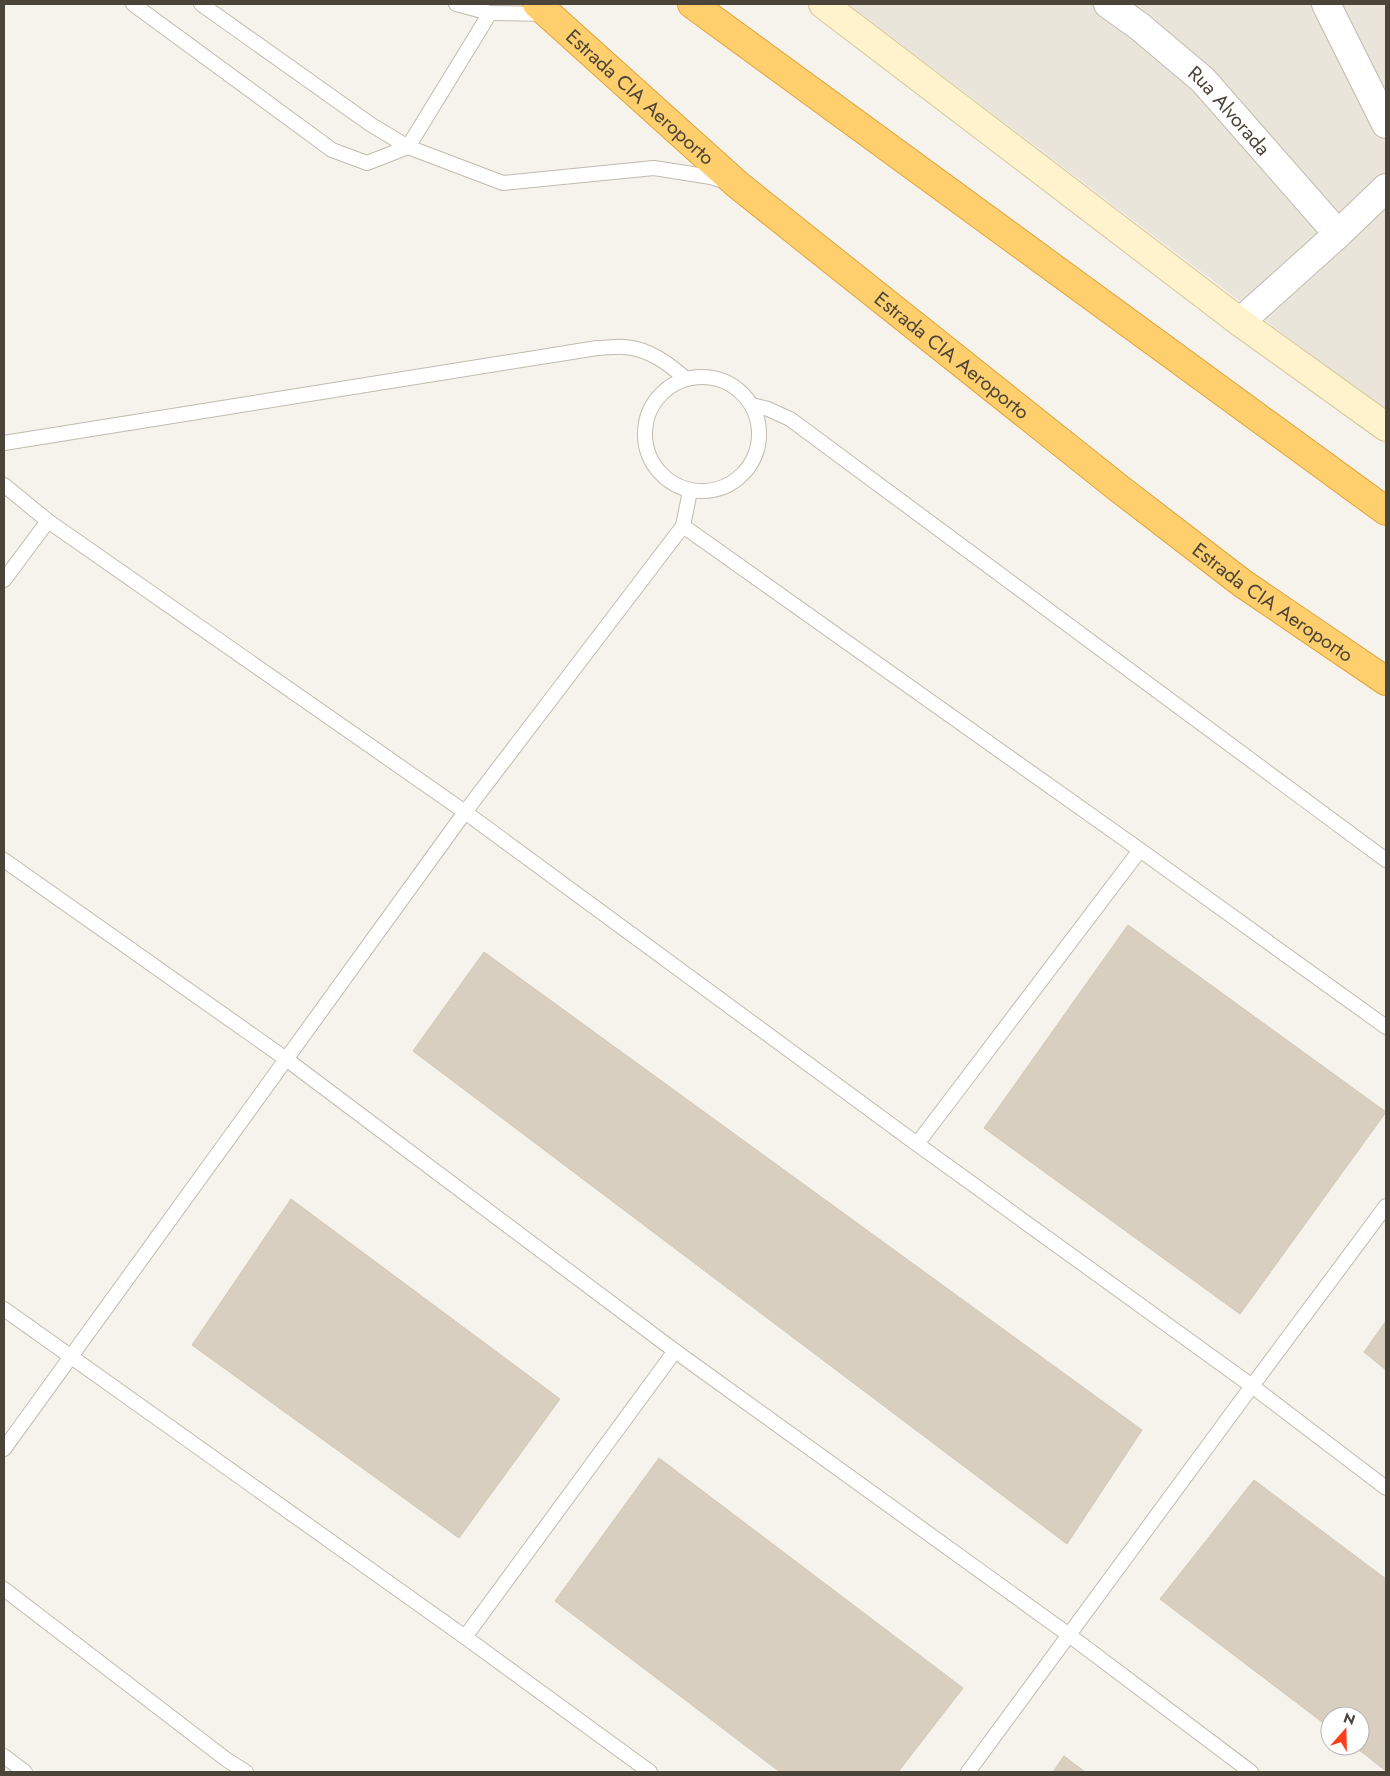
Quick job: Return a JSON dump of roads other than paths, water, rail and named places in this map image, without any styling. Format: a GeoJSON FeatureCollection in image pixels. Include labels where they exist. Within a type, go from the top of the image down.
{"type":"FeatureCollection","features":[{"type":"Feature","properties":{"kind":"highway"},"geometry":{"type":"LineString","coordinates":[[692,4],[1386,511]]}},
{"type":"Feature","properties":{"kind":"highway","name":"Estrada CIA Aeroporto"},"geometry":{"type":"LineString","coordinates":[[543,9],[738,185],[1121,490],[1242,583],[1386,681]]}},
{"type":"Feature","properties":{"kind":"main road"},"geometry":{"type":"LineString","coordinates":[[822,4],[1240,322],[1386,427]]}},
{"type":"Feature","properties":{"kind":"street","name":"Rua Alvorada"},"geometry":{"type":"LineString","coordinates":[[1108,4],[1139,26],[1202,80],[1338,234]]}},
{"type":"Feature","properties":{"kind":"street"},"geometry":{"type":"LineString","coordinates":[[1326,4],[1386,124]]}},
{"type":"Feature","properties":{"kind":"street"},"geometry":{"type":"LineString","coordinates":[[1240,322],[1386,188]]}},
{"type":"Feature","properties":{"kind":"lane"},"geometry":{"type":"LineString","coordinates":[[133,4],[332,150],[367,163],[408,147],[490,13]]}},
{"type":"Feature","properties":{"kind":"lane"},"geometry":{"type":"LineString","coordinates":[[201,4],[370,124],[408,147],[503,183],[654,168],[711,177],[738,185]]}},
{"type":"Feature","properties":{"kind":"lane"},"geometry":{"type":"LineString","coordinates":[[456,4],[490,13],[543,9]]}},
{"type":"Feature","properties":{"kind":"lane"},"geometry":{"type":"LineString","coordinates":[[4,443],[597,348],[626,347],[653,355],[670,365],[686,379]]}},
{"type":"Feature","properties":{"kind":"lane"},"geometry":{"type":"LineString","coordinates":[[705,376],[723,381],[740,391],[752,405],[759,423],[760,442],[754,460],[743,475],[728,487],[709,492],[690,491],[672,484],[658,471],[648,455],[644,436],[647,417],[655,401],[668,387],[686,379],[705,376]]}},
{"type":"Feature","properties":{"kind":"lane"},"geometry":{"type":"LineString","coordinates":[[752,405],[768,409],[790,419],[1386,860]]}},
{"type":"Feature","properties":{"kind":"lane"},"geometry":{"type":"LineString","coordinates":[[4,485],[48,521],[465,812],[917,1144],[1252,1386],[1386,1488]]}},
{"type":"Feature","properties":{"kind":"lane"},"geometry":{"type":"LineString","coordinates":[[4,1449],[465,812],[683,526],[690,491]]}},
{"type":"Feature","properties":{"kind":"lane"},"geometry":{"type":"LineString","coordinates":[[4,580],[48,521]]}},
{"type":"Feature","properties":{"kind":"lane"},"geometry":{"type":"LineString","coordinates":[[683,526],[1386,1027]]}},
{"type":"Feature","properties":{"kind":"lane"},"geometry":{"type":"LineString","coordinates":[[917,1144],[1140,850]]}},
{"type":"Feature","properties":{"kind":"lane"},"geometry":{"type":"LineString","coordinates":[[4,860],[286,1060],[675,1352],[1069,1634],[1251,1772]]}},
{"type":"Feature","properties":{"kind":"lane"},"geometry":{"type":"LineString","coordinates":[[968,1772],[1386,1206]]}},
{"type":"Feature","properties":{"kind":"lane"},"geometry":{"type":"LineString","coordinates":[[4,1309],[465,1637],[650,1772]]}},
{"type":"Feature","properties":{"kind":"lane"},"geometry":{"type":"LineString","coordinates":[[465,1637],[675,1352]]}},
{"type":"Feature","properties":{"kind":"lane"},"geometry":{"type":"LineString","coordinates":[[4,1589],[227,1760],[246,1772]]}},
{"type":"Feature","properties":{"kind":"lane"},"geometry":{"type":"LineString","coordinates":[[4,1756],[25,1772]]}}]}
